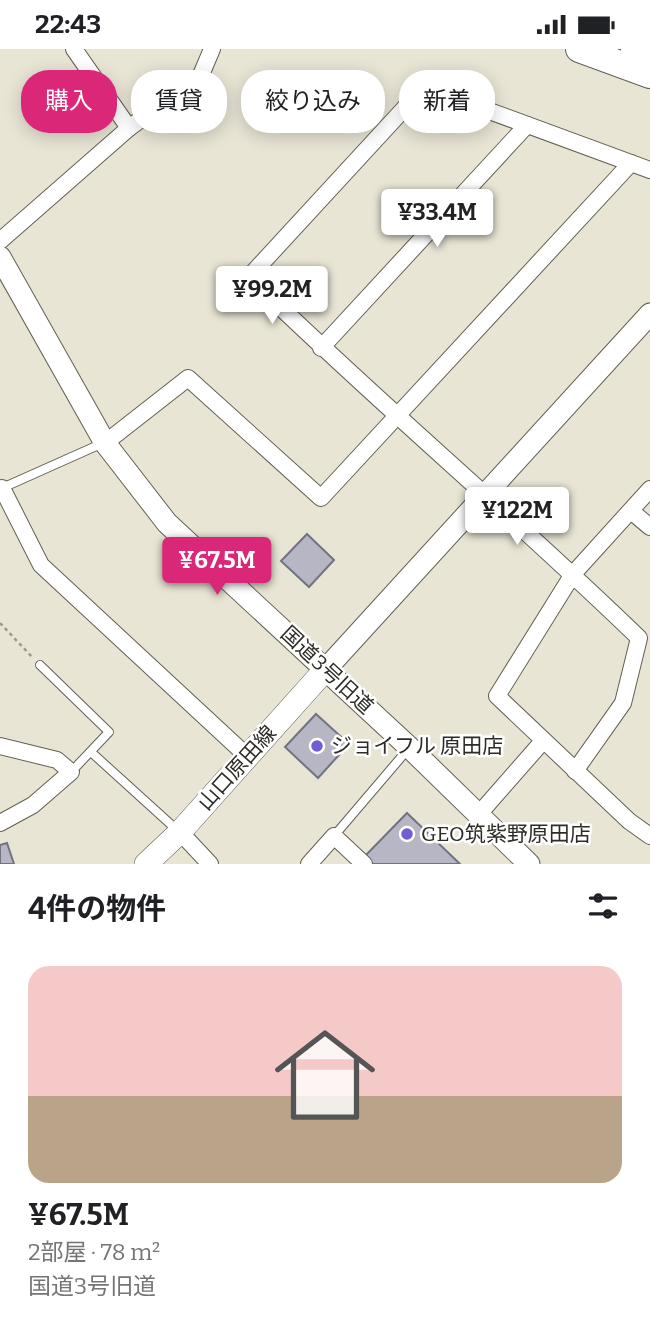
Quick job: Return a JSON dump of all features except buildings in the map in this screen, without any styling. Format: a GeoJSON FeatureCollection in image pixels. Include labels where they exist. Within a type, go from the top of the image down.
{"type":"FeatureCollection","features":[{"type":"Feature","properties":{"kind":"highway"},"geometry":{"type":"LineString","coordinates":[[579,49],[650,75]]}},
{"type":"Feature","properties":{"kind":"highway"},"geometry":{"type":"LineString","coordinates":[[634,49],[650,55]]}},
{"type":"Feature","properties":{"kind":"main road","name":"山口原田線"},"geometry":{"type":"LineString","coordinates":[[146,864],[180,832],[325,670]]}},
{"type":"Feature","properties":{"kind":"street"},"geometry":{"type":"LineString","coordinates":[[74,49],[129,128]]}},
{"type":"Feature","properties":{"kind":"street"},"geometry":{"type":"LineString","coordinates":[[0,241],[129,128],[201,75],[212,49]]}},
{"type":"Feature","properties":{"kind":"street"},"geometry":{"type":"LineString","coordinates":[[575,771],[623,703],[639,638],[486,493],[321,348],[249,277],[424,87],[650,170]]}},
{"type":"Feature","properties":{"kind":"street"},"geometry":{"type":"LineString","coordinates":[[321,348],[527,125]]}},
{"type":"Feature","properties":{"kind":"street"},"geometry":{"type":"LineString","coordinates":[[104,443],[188,378],[321,498],[631,163]]}},
{"type":"Feature","properties":{"kind":"street","name":"国道3号旧道"},"geometry":{"type":"LineString","coordinates":[[2,269],[104,443],[167,523],[410,748],[529,864]]}},
{"type":"Feature","properties":{"kind":"street"},"geometry":{"type":"LineString","coordinates":[[325,670],[650,314]]}},
{"type":"Feature","properties":{"kind":"street"},"geometry":{"type":"LineString","coordinates":[[1,489],[41,565],[248,757]]}},
{"type":"Feature","properties":{"kind":"street"},"geometry":{"type":"LineString","coordinates":[[650,489],[573,574],[498,696],[629,821],[650,836]]}},
{"type":"Feature","properties":{"kind":"street"},"geometry":{"type":"LineString","coordinates":[[631,511],[650,527]]}},
{"type":"Feature","properties":{"kind":"street"},"geometry":{"type":"LineString","coordinates":[[479,814],[543,741]]}},
{"type":"Feature","properties":{"kind":"street"},"geometry":{"type":"LineString","coordinates":[[0,745],[57,761],[71,772],[33,805],[0,823]]}},
{"type":"Feature","properties":{"kind":"street"},"geometry":{"type":"LineString","coordinates":[[180,832],[210,864]]}},
{"type":"Feature","properties":{"kind":"street"},"geometry":{"type":"LineString","coordinates":[[309,864],[334,836],[364,864]]}},
{"type":"Feature","properties":{"kind":"lane"},"geometry":{"type":"LineString","coordinates":[[1,489],[104,443]]}},
{"type":"Feature","properties":{"kind":"lane"},"geometry":{"type":"LineString","coordinates":[[40,665],[108,732],[71,772]]}},
{"type":"Feature","properties":{"kind":"lane"},"geometry":{"type":"LineString","coordinates":[[334,836],[410,748]]}},
{"type":"Feature","properties":{"kind":"lane"},"geometry":{"type":"LineString","coordinates":[[91,752],[180,832]]}},
{"type":"Feature","properties":{"kind":"path"},"geometry":{"type":"LineString","coordinates":[[0,624],[40,665]]}},
{"type":"Feature","properties":{"kind":"place","name":"ジョイフル 原田店"},"geometry":{"type":"Point","coordinates":[317,746]}},
{"type":"Feature","properties":{"kind":"place","name":"GEO筑紫野原田店"},"geometry":{"type":"Point","coordinates":[407,834]}}]}
